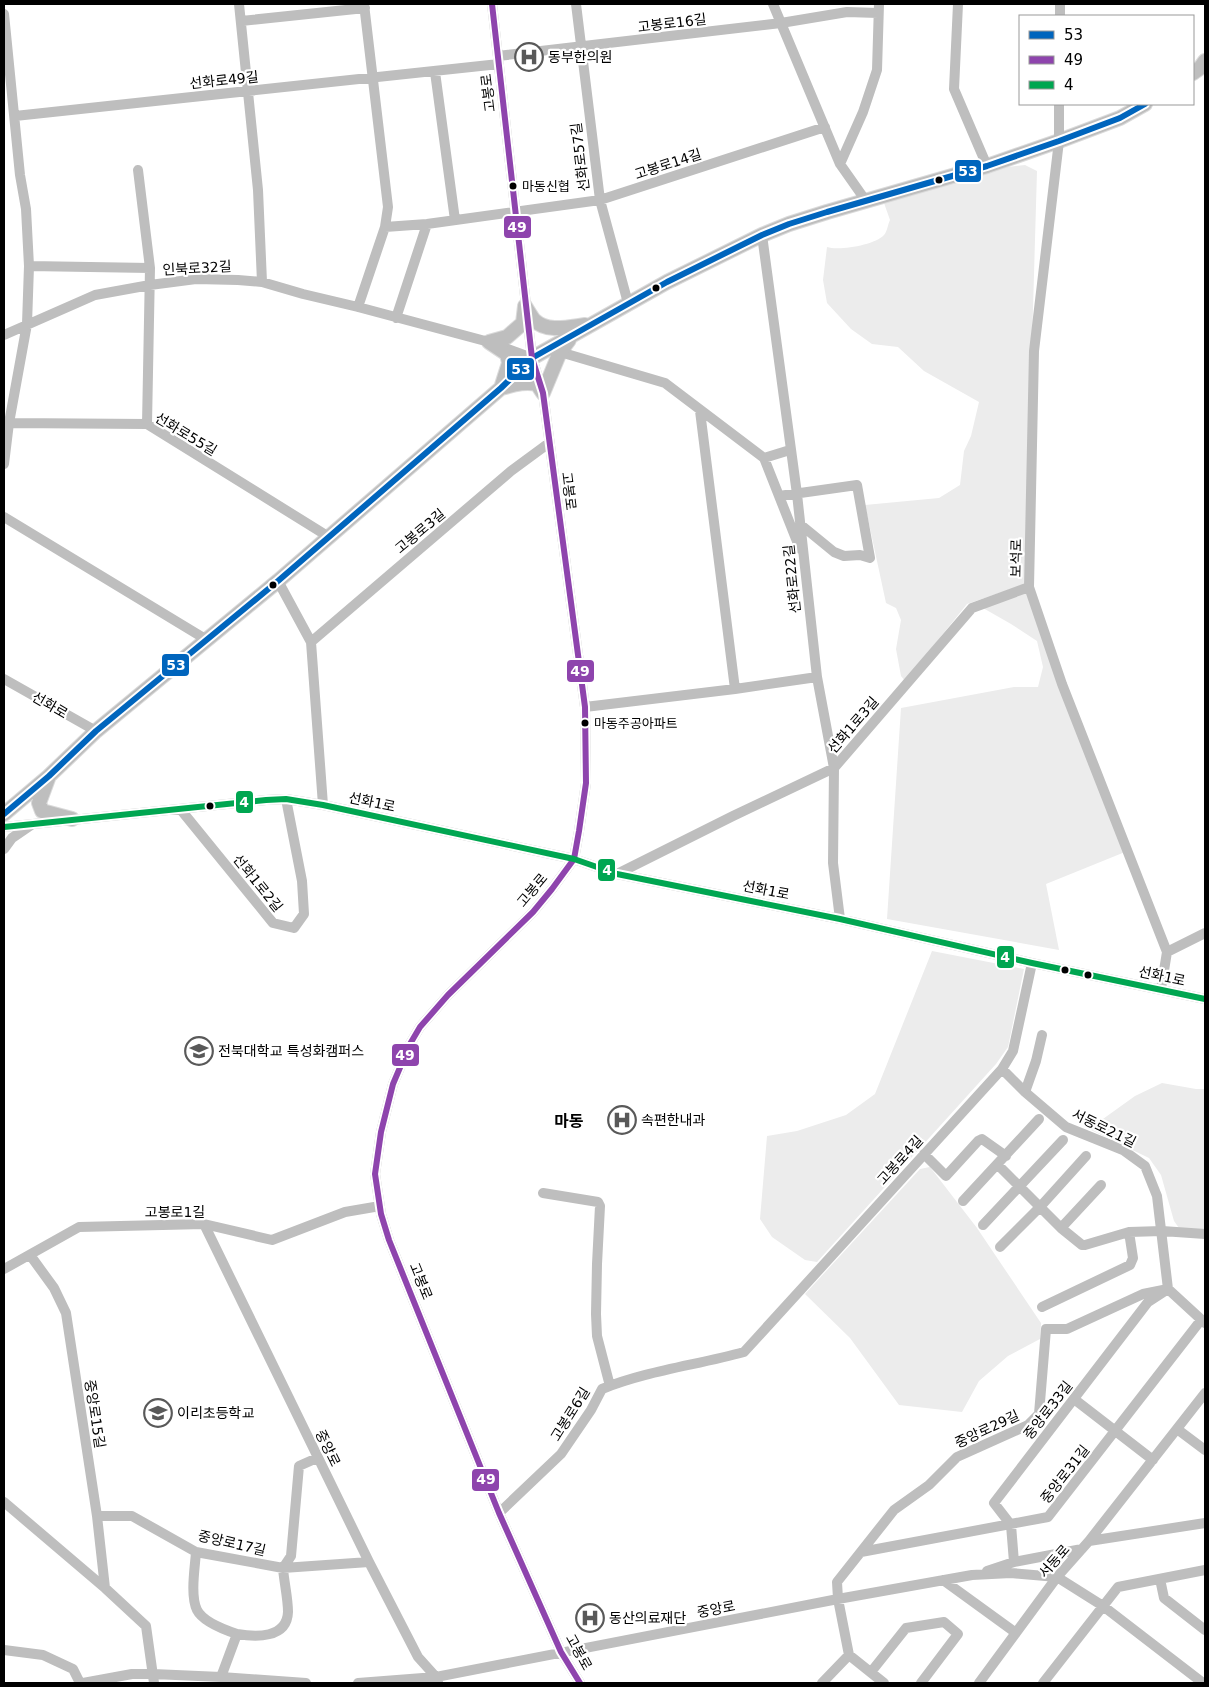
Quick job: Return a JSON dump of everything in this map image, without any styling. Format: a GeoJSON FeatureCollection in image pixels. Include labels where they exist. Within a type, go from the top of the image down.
{"type":"FeatureCollection","features":[{"type":"Feature","properties":{"kind":"main road"},"geometry":{"type":"LineString","coordinates":[[1194,72],[1205,61]]}},
{"type":"Feature","properties":{"kind":"main road"},"geometry":{"type":"LineString","coordinates":[[4,814],[49,776],[96,731],[278,581],[501,388],[532,358],[667,282],[789,224],[987,166],[1120,118],[1143,105]]}},
{"type":"Feature","properties":{"kind":"main road"},"geometry":{"type":"LineString","coordinates":[[525,306],[535,321],[546,327],[590,325]]}},
{"type":"Feature","properties":{"kind":"main road"},"geometry":{"type":"LineString","coordinates":[[489,342],[507,337],[523,323],[525,306]]}},
{"type":"Feature","properties":{"kind":"main road"},"geometry":{"type":"LineString","coordinates":[[501,388],[529,382],[536,384],[543,393],[566,342],[590,325]]}},
{"type":"Feature","properties":{"kind":"main road"},"geometry":{"type":"LineString","coordinates":[[489,342],[507,354],[509,363],[501,388]]}},
{"type":"Feature","properties":{"kind":"main road"},"geometry":{"type":"LineString","coordinates":[[49,776],[40,803],[42,811],[72,819]]}},
{"type":"Feature","properties":{"kind":"street"},"geometry":{"type":"LineString","coordinates":[[240,4],[258,190],[262,282]]}},
{"type":"Feature","properties":{"kind":"street","name":"고봉로"},"geometry":{"type":"LineString","coordinates":[[492,4],[525,306],[532,358],[543,393],[585,707],[586,783],[574,859],[533,912],[448,995],[420,1027],[410,1044],[392,1084],[381,1132],[375,1174],[380,1206],[390,1240],[499,1513],[561,1652],[580,1683]]}},
{"type":"Feature","properties":{"kind":"street","name":"선화로57길"},"geometry":{"type":"LineString","coordinates":[[576,4],[600,200],[628,303]]}},
{"type":"Feature","properties":{"kind":"street"},"geometry":{"type":"LineString","coordinates":[[773,4],[840,164],[866,201]]}},
{"type":"Feature","properties":{"kind":"street"},"geometry":{"type":"LineString","coordinates":[[958,4],[954,89],[987,166]]}},
{"type":"Feature","properties":{"kind":"street"},"geometry":{"type":"LineString","coordinates":[[242,21],[364,6],[388,207],[385,227],[358,307]]}},
{"type":"Feature","properties":{"kind":"street"},"geometry":{"type":"LineString","coordinates":[[840,164],[863,112],[877,70],[879,9]]}},
{"type":"Feature","properties":{"kind":"street","name":"고봉로16길"},"geometry":{"type":"LineString","coordinates":[[498,60],[879,9]]}},
{"type":"Feature","properties":{"kind":"street"},"geometry":{"type":"LineString","coordinates":[[4,14],[20,175],[26,209],[30,266],[27,324],[9,423],[4,464]]}},
{"type":"Feature","properties":{"kind":"street","name":"선화로49길"},"geometry":{"type":"LineString","coordinates":[[15,116],[436,72],[498,60]]}},
{"type":"Feature","properties":{"kind":"street"},"geometry":{"type":"LineString","coordinates":[[436,72],[455,220]]}},
{"type":"Feature","properties":{"kind":"street","name":"보석로"},"geometry":{"type":"LineString","coordinates":[[1059,105],[1059,141],[1034,351],[1029,587],[1062,684],[1167,952]]}},
{"type":"Feature","properties":{"kind":"street","name":"고봉로14길"},"geometry":{"type":"LineString","coordinates":[[385,227],[427,224],[600,200],[825,127]]}},
{"type":"Feature","properties":{"kind":"street"},"geometry":{"type":"LineString","coordinates":[[138,170],[150,268],[147,424]]}},
{"type":"Feature","properties":{"kind":"street"},"geometry":{"type":"LineString","coordinates":[[396,318],[427,224]]}},
{"type":"Feature","properties":{"kind":"street","name":"선화로22길"},"geometry":{"type":"LineString","coordinates":[[762,236],[801,525],[817,677],[834,768],[833,863],[840,919]]}},
{"type":"Feature","properties":{"kind":"street"},"geometry":{"type":"LineString","coordinates":[[30,266],[150,268]]}},
{"type":"Feature","properties":{"kind":"street","name":"인북로32길"},"geometry":{"type":"LineString","coordinates":[[4,335],[95,295],[196,279],[262,282],[489,342],[532,358]]}},
{"type":"Feature","properties":{"kind":"street"},"geometry":{"type":"LineString","coordinates":[[532,358],[560,352],[665,383],[764,458],[803,556]]}},
{"type":"Feature","properties":{"kind":"street"},"geometry":{"type":"LineString","coordinates":[[700,411],[735,689]]}},
{"type":"Feature","properties":{"kind":"street","name":"선화로55길"},"geometry":{"type":"LineString","coordinates":[[9,423],[147,424],[328,537]]}},
{"type":"Feature","properties":{"kind":"street","name":"고봉로3길"},"geometry":{"type":"LineString","coordinates":[[311,642],[511,471],[549,443]]}},
{"type":"Feature","properties":{"kind":"street"},"geometry":{"type":"LineString","coordinates":[[764,458],[790,450]]}},
{"type":"Feature","properties":{"kind":"street"},"geometry":{"type":"LineString","coordinates":[[779,496],[857,485],[870,558],[860,555],[844,556],[834,552],[801,525]]}},
{"type":"Feature","properties":{"kind":"street"},"geometry":{"type":"LineString","coordinates":[[4,517],[206,640]]}},
{"type":"Feature","properties":{"kind":"street"},"geometry":{"type":"LineString","coordinates":[[278,581],[311,642],[323,806]]}},
{"type":"Feature","properties":{"kind":"street","name":"선화1로3길"},"geometry":{"type":"LineString","coordinates":[[617,874],[834,768],[972,608],[1029,587]]}},
{"type":"Feature","properties":{"kind":"street"},"geometry":{"type":"LineString","coordinates":[[585,707],[817,677]]}},
{"type":"Feature","properties":{"kind":"street","name":"선화로"},"geometry":{"type":"LineString","coordinates":[[4,679],[96,731]]}},
{"type":"Feature","properties":{"kind":"street","name":"선화1로"},"geometry":{"type":"LineString","coordinates":[[4,827],[286,799],[574,859],[617,874],[840,919],[1032,963],[1205,999]]}},
{"type":"Feature","properties":{"kind":"street","name":"선화1로2길"},"geometry":{"type":"LineString","coordinates":[[181,810],[273,923],[294,928],[304,914],[302,881],[286,799]]}},
{"type":"Feature","properties":{"kind":"street"},"geometry":{"type":"LineString","coordinates":[[4,849],[12,838],[34,823]]}},
{"type":"Feature","properties":{"kind":"street"},"geometry":{"type":"LineString","coordinates":[[1161,989],[1167,952],[1205,933]]}},
{"type":"Feature","properties":{"kind":"street","name":"고봉로4길"},"geometry":{"type":"LineString","coordinates":[[744,1352],[1002,1069],[1013,1051],[1032,963]]}},
{"type":"Feature","properties":{"kind":"street"},"geometry":{"type":"LineString","coordinates":[[1025,1092],[1036,1061],[1042,1035]]}},
{"type":"Feature","properties":{"kind":"street","name":"서동로21길"},"geometry":{"type":"LineString","coordinates":[[1002,1069],[1025,1092],[1066,1126],[1123,1150],[1145,1166],[1157,1196],[1168,1289]]}},
{"type":"Feature","properties":{"kind":"street"},"geometry":{"type":"LineString","coordinates":[[963,1201],[1039,1119]]}},
{"type":"Feature","properties":{"kind":"street"},"geometry":{"type":"LineString","coordinates":[[924,1154],[946,1176],[978,1141],[982,1140],[1006,1156]]}},
{"type":"Feature","properties":{"kind":"street"},"geometry":{"type":"LineString","coordinates":[[983,1225],[1063,1140]]}},
{"type":"Feature","properties":{"kind":"street"},"geometry":{"type":"LineString","coordinates":[[1000,1248],[1086,1156]]}},
{"type":"Feature","properties":{"kind":"street"},"geometry":{"type":"LineString","coordinates":[[998,1165],[1061,1228],[1082,1245],[1129,1232],[1162,1231],[1205,1234]]}},
{"type":"Feature","properties":{"kind":"street"},"geometry":{"type":"LineString","coordinates":[[1061,1228],[1101,1185]]}},
{"type":"Feature","properties":{"kind":"street"},"geometry":{"type":"LineString","coordinates":[[543,1192],[598,1202],[600,1206],[596,1314],[597,1336],[610,1386]]}},
{"type":"Feature","properties":{"kind":"street","name":"고봉로1길"},"geometry":{"type":"LineString","coordinates":[[4,1269],[79,1227],[204,1224],[272,1240],[345,1212],[380,1206]]}},
{"type":"Feature","properties":{"kind":"street","name":"중앙로"},"geometry":{"type":"LineString","coordinates":[[204,1224],[369,1562],[418,1657],[437,1680]]}},
{"type":"Feature","properties":{"kind":"street"},"geometry":{"type":"LineString","coordinates":[[1042,1307],[1130,1265],[1134,1258],[1129,1232]]}},
{"type":"Feature","properties":{"kind":"street","name":"중앙로15길"},"geometry":{"type":"LineString","coordinates":[[30,1255],[54,1288],[66,1313],[97,1516],[105,1588]]}},
{"type":"Feature","properties":{"kind":"street"},"geometry":{"type":"LineString","coordinates":[[1168,1289],[1203,1322]]}},
{"type":"Feature","properties":{"kind":"street","name":"중앙로33길"},"geometry":{"type":"LineString","coordinates":[[1014,1562],[1010,1525],[994,1502],[1148,1302],[1168,1289]]}},
{"type":"Feature","properties":{"kind":"street","name":"중앙로29길"},"geometry":{"type":"LineString","coordinates":[[838,1599],[837,1582],[894,1510],[929,1485],[957,1457],[1028,1425],[1039,1414],[1046,1329],[1067,1329],[1143,1294],[1168,1289]]}},
{"type":"Feature","properties":{"kind":"street","name":"중앙로31길"},"geometry":{"type":"LineString","coordinates":[[861,1552],[1048,1517],[1203,1322]]}},
{"type":"Feature","properties":{"kind":"street","name":"고봉로6길"},"geometry":{"type":"LineString","coordinates":[[499,1513],[561,1454],[591,1410],[602,1388],[620,1381],[718,1360],[744,1352]]}},
{"type":"Feature","properties":{"kind":"street","name":"서동로"},"geometry":{"type":"LineString","coordinates":[[979,1683],[1057,1577],[1090,1541],[1177,1429],[1202,1405],[1205,1393]]}},
{"type":"Feature","properties":{"kind":"street"},"geometry":{"type":"LineString","coordinates":[[1074,1399],[1153,1460]]}},
{"type":"Feature","properties":{"kind":"street"},"geometry":{"type":"LineString","coordinates":[[1177,1429],[1205,1450]]}},
{"type":"Feature","properties":{"kind":"street"},"geometry":{"type":"LineString","coordinates":[[196,1552],[194,1597],[197,1611],[221,1629],[237,1634],[253,1637],[268,1635],[279,1630],[286,1621],[288,1613],[283,1568],[291,1556],[299,1466],[317,1458]]}},
{"type":"Feature","properties":{"kind":"street"},"geometry":{"type":"LineString","coordinates":[[4,1502],[105,1588],[146,1626],[154,1678]]}},
{"type":"Feature","properties":{"kind":"street","name":"중앙로17길"},"geometry":{"type":"LineString","coordinates":[[97,1516],[132,1516],[196,1552],[283,1568],[369,1562]]}},
{"type":"Feature","properties":{"kind":"street"},"geometry":{"type":"LineString","coordinates":[[1090,1541],[1205,1523]]}},
{"type":"Feature","properties":{"kind":"street"},"geometry":{"type":"LineString","coordinates":[[972,1575],[1014,1562],[1082,1549]]}},
{"type":"Feature","properties":{"kind":"street"},"geometry":{"type":"LineString","coordinates":[[1043,1683],[1118,1587],[1205,1570]]}},
{"type":"Feature","properties":{"kind":"street","name":"중앙로"},"geometry":{"type":"LineString","coordinates":[[358,1683],[437,1680],[561,1652],[972,1575],[1011,1573],[1057,1577]]}},
{"type":"Feature","properties":{"kind":"street"},"geometry":{"type":"LineString","coordinates":[[1057,1577],[1103,1606],[1204,1683]]}},
{"type":"Feature","properties":{"kind":"street"},"geometry":{"type":"LineString","coordinates":[[1160,1579],[1164,1598],[1205,1630]]}},
{"type":"Feature","properties":{"kind":"street"},"geometry":{"type":"LineString","coordinates":[[943,1580],[1016,1633]]}},
{"type":"Feature","properties":{"kind":"street"},"geometry":{"type":"LineString","coordinates":[[838,1599],[849,1655],[884,1683]]}},
{"type":"Feature","properties":{"kind":"street"},"geometry":{"type":"LineString","coordinates":[[870,1672],[906,1628],[944,1622],[958,1634],[920,1683]]}},
{"type":"Feature","properties":{"kind":"street"},"geometry":{"type":"LineString","coordinates":[[222,1677],[237,1634]]}},
{"type":"Feature","properties":{"kind":"street"},"geometry":{"type":"LineString","coordinates":[[4,1650],[43,1656],[72,1669],[81,1683],[132,1674],[154,1678],[222,1677],[306,1683]]}},
{"type":"Feature","properties":{"kind":"street"},"geometry":{"type":"LineString","coordinates":[[822,1683],[849,1655]]}},
{"type":"Feature","properties":{"kind":"shaded area"},"geometry":{"type":"Polygon","coordinates":[[[1025,165],[1037,171],[1025,584],[967,604],[905,681],[901,676],[896,649],[901,620],[896,608],[886,603],[865,505],[939,498],[960,485],[964,451],[971,436],[979,402],[924,371],[898,347],[872,344],[851,329],[827,303],[823,280],[827,247],[857,246],[879,239],[885,234],[890,220],[884,203],[1008,167],[1025,165]]]}},
{"type":"Feature","properties":{"kind":"shaded area"},"geometry":{"type":"Polygon","coordinates":[[[1028,592],[1125,852],[1046,884],[1059,950],[887,919],[901,708],[1014,687],[1038,687],[1043,667],[1037,641],[983,608],[1028,592]]]}},
{"type":"Feature","properties":{"kind":"shaded area"},"geometry":{"type":"Polygon","coordinates":[[[932,951],[1024,969],[1008,1047],[996,1064],[817,1262],[805,1260],[772,1237],[760,1219],[767,1136],[797,1131],[846,1115],[875,1094],[932,951]]]}},
{"type":"Feature","properties":{"kind":"shaded area"},"geometry":{"type":"Polygon","coordinates":[[[1162,1083],[1205,1089],[1205,1230],[1179,1228],[1174,1221],[1161,1175],[1149,1158],[1089,1129],[1135,1096],[1162,1083]]]}},
{"type":"Feature","properties":{"kind":"shaded area"},"geometry":{"type":"Polygon","coordinates":[[[930,1167],[977,1228],[1041,1323],[1040,1339],[1008,1356],[979,1381],[962,1412],[899,1405],[850,1338],[805,1294],[920,1169],[930,1167]]]}},
{"type":"Feature","properties":{"kind":"transit line","name":"49"},"geometry":{"type":"LineString","coordinates":[[492,4],[532,358],[543,393],[585,707],[586,783],[574,859],[533,912],[448,995],[420,1027],[410,1044],[393,1084],[381,1132],[375,1174],[381,1214],[389,1240],[499,1513],[561,1652],[580,1683]]}},
{"type":"Feature","properties":{"kind":"transit line","name":"53"},"geometry":{"type":"LineString","coordinates":[[4,814],[49,776],[96,731],[278,581],[501,388],[532,358],[667,282],[762,235],[827,212],[987,166],[1120,118],[1143,105]]}},
{"type":"Feature","properties":{"kind":"transit line","name":"4"},"geometry":{"type":"LineString","coordinates":[[4,827],[286,799],[323,805],[574,859],[617,874],[840,919],[1032,963],[1205,999]]}},
{"type":"Feature","properties":{"kind":"place","name":"동부한의원"},"geometry":{"type":"Point","coordinates":[529,57]}},
{"type":"Feature","properties":{"kind":"place","name":"마동신협"},"geometry":{"type":"Point","coordinates":[513,186]}},
{"type":"Feature","properties":{"kind":"place","name":"마동주공아파트"},"geometry":{"type":"Point","coordinates":[585,723]}},
{"type":"Feature","properties":{"kind":"place","name":"전북대학교 특성화캠퍼스"},"geometry":{"type":"Point","coordinates":[199,1051]}},
{"type":"Feature","properties":{"kind":"place","name":"속편한내과"},"geometry":{"type":"Point","coordinates":[622,1120]}},
{"type":"Feature","properties":{"kind":"place","name":"이리초등학교"},"geometry":{"type":"Point","coordinates":[158,1413]}},
{"type":"Feature","properties":{"kind":"place","name":"동산의료재단"},"geometry":{"type":"Point","coordinates":[590,1618]}},
{"type":"Feature","properties":{"kind":"district","name":"마동"},"geometry":{"type":"Point","coordinates":[569,1121]}}]}
